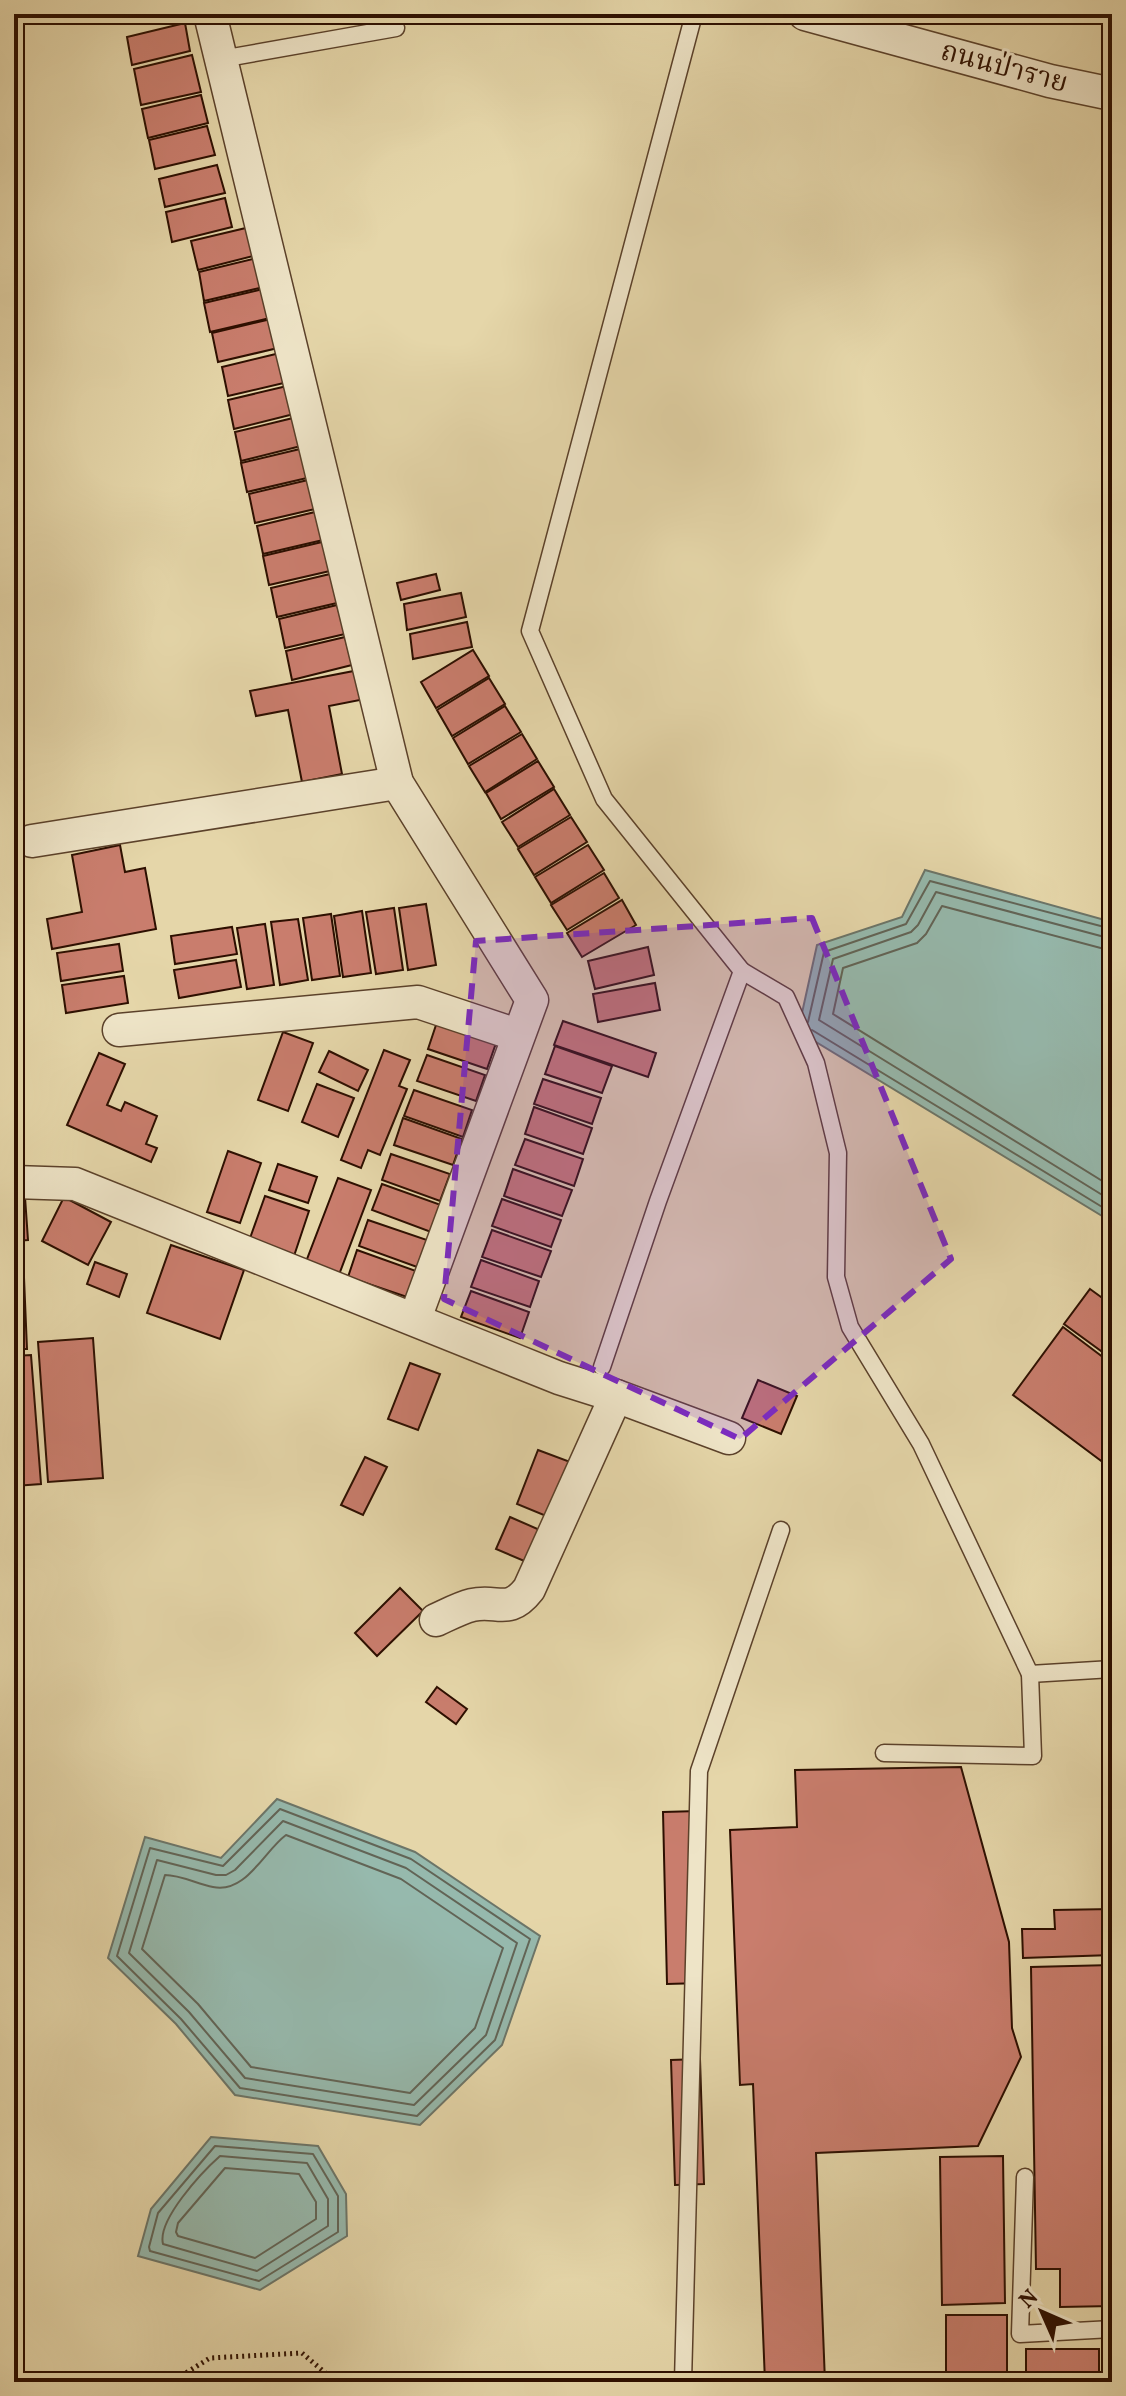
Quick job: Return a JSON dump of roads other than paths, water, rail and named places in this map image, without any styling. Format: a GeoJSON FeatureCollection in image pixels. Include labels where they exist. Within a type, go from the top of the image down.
{"type":"FeatureCollection","features":[{"type":"Feature","properties":{"kind":"street"},"geometry":{"type":"LineString","coordinates":[[210,14],[397,783],[532,1000],[420,1305]]}},
{"type":"Feature","properties":{"kind":"street","name":"ถนนป่าราย"},"geometry":{"type":"LineString","coordinates":[[805,14],[1050,81],[1112,94]]}},
{"type":"Feature","properties":{"kind":"street"},"geometry":{"type":"LineString","coordinates":[[32,841],[397,783]]}},
{"type":"Feature","properties":{"kind":"street"},"geometry":{"type":"LineString","coordinates":[[119,1030],[418,1002],[517,1035]]}},
{"type":"Feature","properties":{"kind":"street"},"geometry":{"type":"LineString","coordinates":[[14,1182],[75,1184],[559,1378],[729,1438]]}},
{"type":"Feature","properties":{"kind":"street"},"geometry":{"type":"LineString","coordinates":[[436,1620],[473,1605],[508,1606],[519,1602],[529,1589],[616,1396]]}},
{"type":"Feature","properties":{"kind":"lane"},"geometry":{"type":"LineString","coordinates":[[694,14],[530,631],[604,799],[742,971],[786,997],[816,1063],[838,1153],[836,1277],[850,1327],[921,1444],[1030,1674],[1033,1756],[884,1753]]}},
{"type":"Feature","properties":{"kind":"lane"},"geometry":{"type":"LineString","coordinates":[[221,59],[396,28]]}},
{"type":"Feature","properties":{"kind":"lane"},"geometry":{"type":"LineString","coordinates":[[602,1367],[658,1201],[742,971]]}},
{"type":"Feature","properties":{"kind":"lane"},"geometry":{"type":"LineString","coordinates":[[683,2382],[699,1771],[781,1530]]}},
{"type":"Feature","properties":{"kind":"lane"},"geometry":{"type":"LineString","coordinates":[[1030,1674],[1112,1669]]}},
{"type":"Feature","properties":{"kind":"lane"},"geometry":{"type":"LineString","coordinates":[[1025,2177],[1020,2334],[1112,2329]]}},
{"type":"Feature","properties":{"kind":"water"},"geometry":{"type":"Polygon","coordinates":[[[925,870],[1112,922],[1112,1222],[798,1031],[817,945],[902,917],[925,870]]]}},
{"type":"Feature","properties":{"kind":"water"},"geometry":{"type":"Polygon","coordinates":[[[277,1799],[415,1852],[540,1936],[502,2045],[420,2125],[235,2095],[176,2024],[108,1958],[145,1837],[221,1858],[277,1799]]]}},
{"type":"Feature","properties":{"kind":"water"},"geometry":{"type":"Polygon","coordinates":[[[211,2137],[318,2146],[346,2194],[347,2236],[260,2290],[138,2256],[151,2209],[211,2137]]]}}]}
